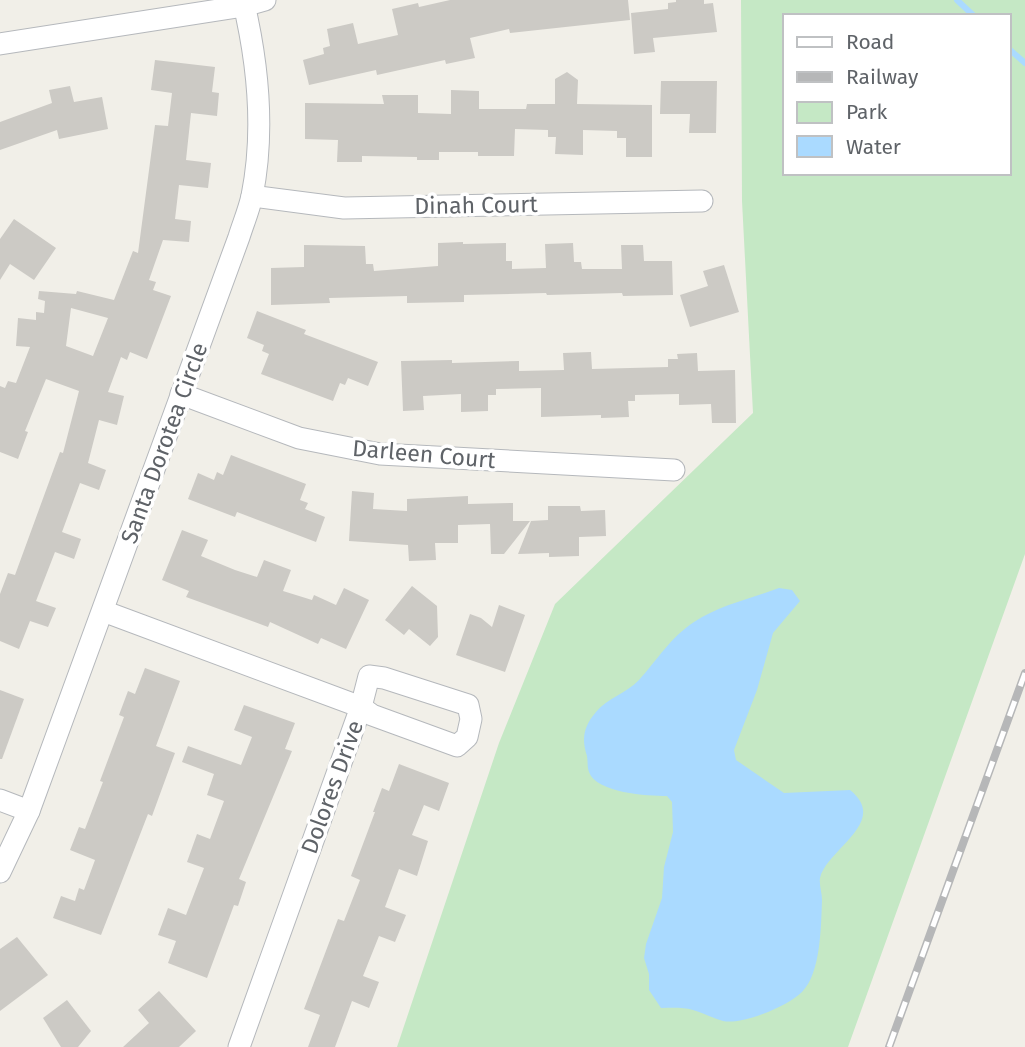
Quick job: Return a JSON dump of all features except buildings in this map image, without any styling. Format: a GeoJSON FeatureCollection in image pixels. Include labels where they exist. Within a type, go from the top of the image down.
{"type":"FeatureCollection","features":[{"type":"Feature","properties":{"kind":"street"},"geometry":{"type":"LineString","coordinates":[[0,44],[265,0]]}},
{"type":"Feature","properties":{"kind":"street","name":"Santa Dorotea Circle"},"geometry":{"type":"LineString","coordinates":[[0,872],[29,811],[252,196],[259,89],[244,3]]}},
{"type":"Feature","properties":{"kind":"street","name":"Dinah Court"},"geometry":{"type":"LineString","coordinates":[[252,196],[344,208],[702,201]]}},
{"type":"Feature","properties":{"kind":"street","name":"Darleen Court"},"geometry":{"type":"LineString","coordinates":[[181,394],[299,438],[380,454],[674,470]]}},
{"type":"Feature","properties":{"kind":"street","name":"Dolores Drive"},"geometry":{"type":"LineString","coordinates":[[103,611],[361,707],[239,1047]]}},
{"type":"Feature","properties":{"kind":"street"},"geometry":{"type":"LineString","coordinates":[[369,676],[384,678],[468,705],[471,719],[467,737],[457,746],[372,715],[361,707],[369,676]]}},
{"type":"Feature","properties":{"kind":"street"},"geometry":{"type":"LineString","coordinates":[[0,800],[29,811]]}},
{"type":"Feature","properties":{"kind":"green space"},"geometry":{"type":"Polygon","coordinates":[[[741,0],[1025,0],[1025,554],[848,1047],[397,1047],[499,743],[555,604],[753,413],[742,201],[741,0]]]}},
{"type":"Feature","properties":{"kind":"water"},"geometry":{"type":"Polygon","coordinates":[[[779,588],[792,590],[800,601],[773,633],[757,690],[734,750],[736,760],[784,793],[850,790],[860,802],[863,813],[853,835],[825,867],[820,878],[820,936],[813,973],[808,984],[802,992],[776,1008],[742,1020],[723,1021],[689,1009],[661,1008],[649,990],[649,974],[644,958],[646,944],[662,898],[664,867],[673,832],[672,802],[667,796],[624,792],[601,785],[588,770],[584,738],[586,727],[596,712],[634,685],[686,628],[714,611],[779,588]]]}},
{"type":"Feature","properties":{"kind":"waterway"},"geometry":{"type":"LineString","coordinates":[[957,0],[972,14]]}},
{"type":"Feature","properties":{"kind":"waterway"},"geometry":{"type":"LineString","coordinates":[[1011,51],[1025,63]]}},
{"type":"Feature","properties":{"kind":"railway"},"geometry":{"type":"LineString","coordinates":[[889,1047],[1025,673]]}}]}
